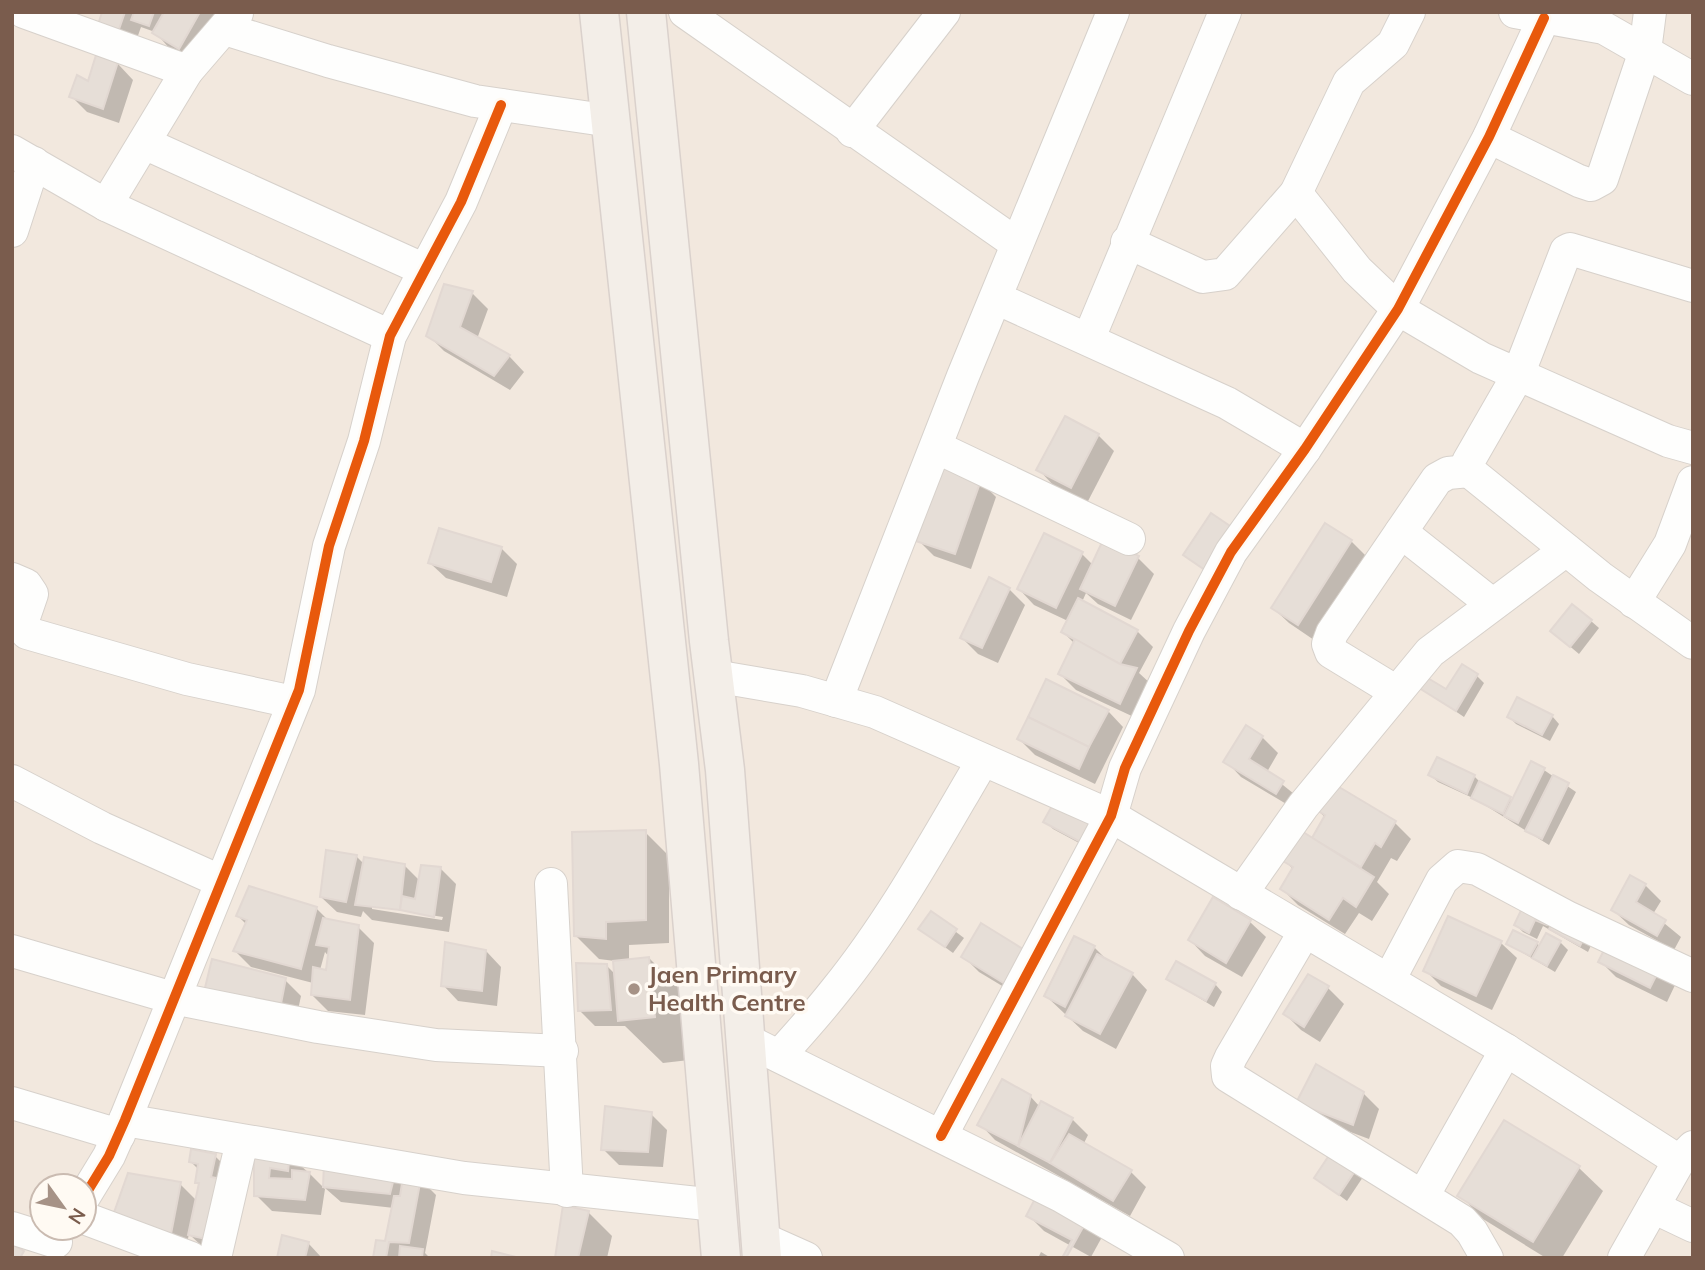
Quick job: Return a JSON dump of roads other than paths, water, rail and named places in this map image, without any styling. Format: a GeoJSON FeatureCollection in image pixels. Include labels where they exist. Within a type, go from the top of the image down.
{"type":"FeatureCollection","features":[{"type":"Feature","properties":{"kind":"main road"},"geometry":{"type":"LineString","coordinates":[[599,12],[679,764],[721,1258]]}},
{"type":"Feature","properties":{"kind":"main road"},"geometry":{"type":"LineString","coordinates":[[646,12],[713,676],[762,1048],[761,1247]]}},
{"type":"Feature","properties":{"kind":"street"},"geometry":{"type":"LineString","coordinates":[[24,12],[187,71]]}},
{"type":"Feature","properties":{"kind":"street"},"geometry":{"type":"LineString","coordinates":[[685,12],[1017,244]]}},
{"type":"Feature","properties":{"kind":"street"},"geometry":{"type":"LineString","coordinates":[[852,131],[944,12]]}},
{"type":"Feature","properties":{"kind":"street"},"geometry":{"type":"LineString","coordinates":[[836,701],[1112,12]]}},
{"type":"Feature","properties":{"kind":"street"},"geometry":{"type":"LineString","coordinates":[[1089,338],[1127,242],[1226,12]]}},
{"type":"Feature","properties":{"kind":"street"},"geometry":{"type":"LineString","coordinates":[[1127,242],[1203,277],[1225,274],[1296,193],[1349,82],[1393,44],[1409,12]]}},
{"type":"Feature","properties":{"kind":"street"},"geometry":{"type":"LineString","coordinates":[[1489,137],[1579,181],[1591,185],[1602,179],[1645,51],[1650,12]]}},
{"type":"Feature","properties":{"kind":"street"},"geometry":{"type":"LineString","coordinates":[[941,1136],[1111,816],[1125,768],[1189,631],[1231,552],[1305,449],[1398,309],[1489,137],[1529,15],[1604,28],[1693,79]]}},
{"type":"Feature","properties":{"kind":"street"},"geometry":{"type":"LineString","coordinates":[[106,205],[187,71],[232,21],[328,61],[501,105],[611,121]]}},
{"type":"Feature","properties":{"kind":"street"},"geometry":{"type":"LineString","coordinates":[[98,1172],[122,1128],[293,702],[308,649],[329,546],[364,440],[390,336],[461,202],[501,105]]}},
{"type":"Feature","properties":{"kind":"street"},"geometry":{"type":"LineString","coordinates":[[144,143],[425,270]]}},
{"type":"Feature","properties":{"kind":"street"},"geometry":{"type":"LineString","coordinates":[[12,230],[23,157],[106,205],[390,336]]}},
{"type":"Feature","properties":{"kind":"street"},"geometry":{"type":"LineString","coordinates":[[1296,193],[1348,260],[1398,309],[1481,358],[1668,441],[1693,448]]}},
{"type":"Feature","properties":{"kind":"street"},"geometry":{"type":"LineString","coordinates":[[1693,285],[1570,249],[1564,254],[1518,375],[1468,462],[1469,471],[1566,550],[1693,643]]}},
{"type":"Feature","properties":{"kind":"street"},"geometry":{"type":"LineString","coordinates":[[996,298],[1089,338],[1227,404],[1305,449]]}},
{"type":"Feature","properties":{"kind":"street"},"geometry":{"type":"LineString","coordinates":[[936,447],[1129,539]]}},
{"type":"Feature","properties":{"kind":"street"},"geometry":{"type":"LineString","coordinates":[[1395,691],[1331,652],[1328,644],[1332,633],[1437,479],[1448,473],[1469,471]]}},
{"type":"Feature","properties":{"kind":"street"},"geometry":{"type":"LineString","coordinates":[[1634,602],[1670,544],[1693,482]]}},
{"type":"Feature","properties":{"kind":"street"},"geometry":{"type":"LineString","coordinates":[[1401,532],[1492,604]]}},
{"type":"Feature","properties":{"kind":"street"},"geometry":{"type":"LineString","coordinates":[[1241,894],[1303,806],[1395,691],[1430,652],[1566,550]]}},
{"type":"Feature","properties":{"kind":"street"},"geometry":{"type":"LineString","coordinates":[[12,579],[26,584],[32,594],[22,623],[27,633],[187,679],[293,702]]}},
{"type":"Feature","properties":{"kind":"street"},"geometry":{"type":"LineString","coordinates":[[713,676],[802,691],[875,712],[1111,816],[1686,1154],[1624,1258]]}},
{"type":"Feature","properties":{"kind":"street"},"geometry":{"type":"LineString","coordinates":[[982,760],[920,867],[836,990],[762,1048],[1061,1196],[1168,1258]]}},
{"type":"Feature","properties":{"kind":"street"},"geometry":{"type":"LineString","coordinates":[[12,781],[102,828],[220,881]]}},
{"type":"Feature","properties":{"kind":"street"},"geometry":{"type":"LineString","coordinates":[[1389,980],[1441,880],[1458,866],[1477,869],[1569,918],[1693,976]]}},
{"type":"Feature","properties":{"kind":"street"},"geometry":{"type":"LineString","coordinates":[[551,884],[562,1051],[566,1191]]}},
{"type":"Feature","properties":{"kind":"street"},"geometry":{"type":"LineString","coordinates":[[1305,931],[1231,1057],[1227,1066],[1228,1076],[1462,1221],[1472,1232],[1487,1258]]}},
{"type":"Feature","properties":{"kind":"street"},"geometry":{"type":"LineString","coordinates":[[12,951],[173,998],[318,1027],[436,1045],[562,1051]]}},
{"type":"Feature","properties":{"kind":"street"},"geometry":{"type":"LineString","coordinates":[[1423,1196],[1506,1050]]}},
{"type":"Feature","properties":{"kind":"street"},"geometry":{"type":"LineString","coordinates":[[12,1103],[122,1128],[242,1142],[566,1191],[716,1205]]}},
{"type":"Feature","properties":{"kind":"street"},"geometry":{"type":"LineString","coordinates":[[215,1258],[242,1142]]}},
{"type":"Feature","properties":{"kind":"street"},"geometry":{"type":"LineString","coordinates":[[1653,1207],[1693,1226]]}},
{"type":"Feature","properties":{"kind":"street"},"geometry":{"type":"LineString","coordinates":[[98,1223],[191,1258]]}},
{"type":"Feature","properties":{"kind":"street"},"geometry":{"type":"LineString","coordinates":[[12,1228],[56,1243]]}},
{"type":"Feature","properties":{"kind":"street"},"geometry":{"type":"LineString","coordinates":[[761,1247],[806,1258]]}},
{"type":"Feature","properties":{"kind":"place","name":"Jaen Primary Health Centre"},"geometry":{"type":"Point","coordinates":[634,989]}}]}
